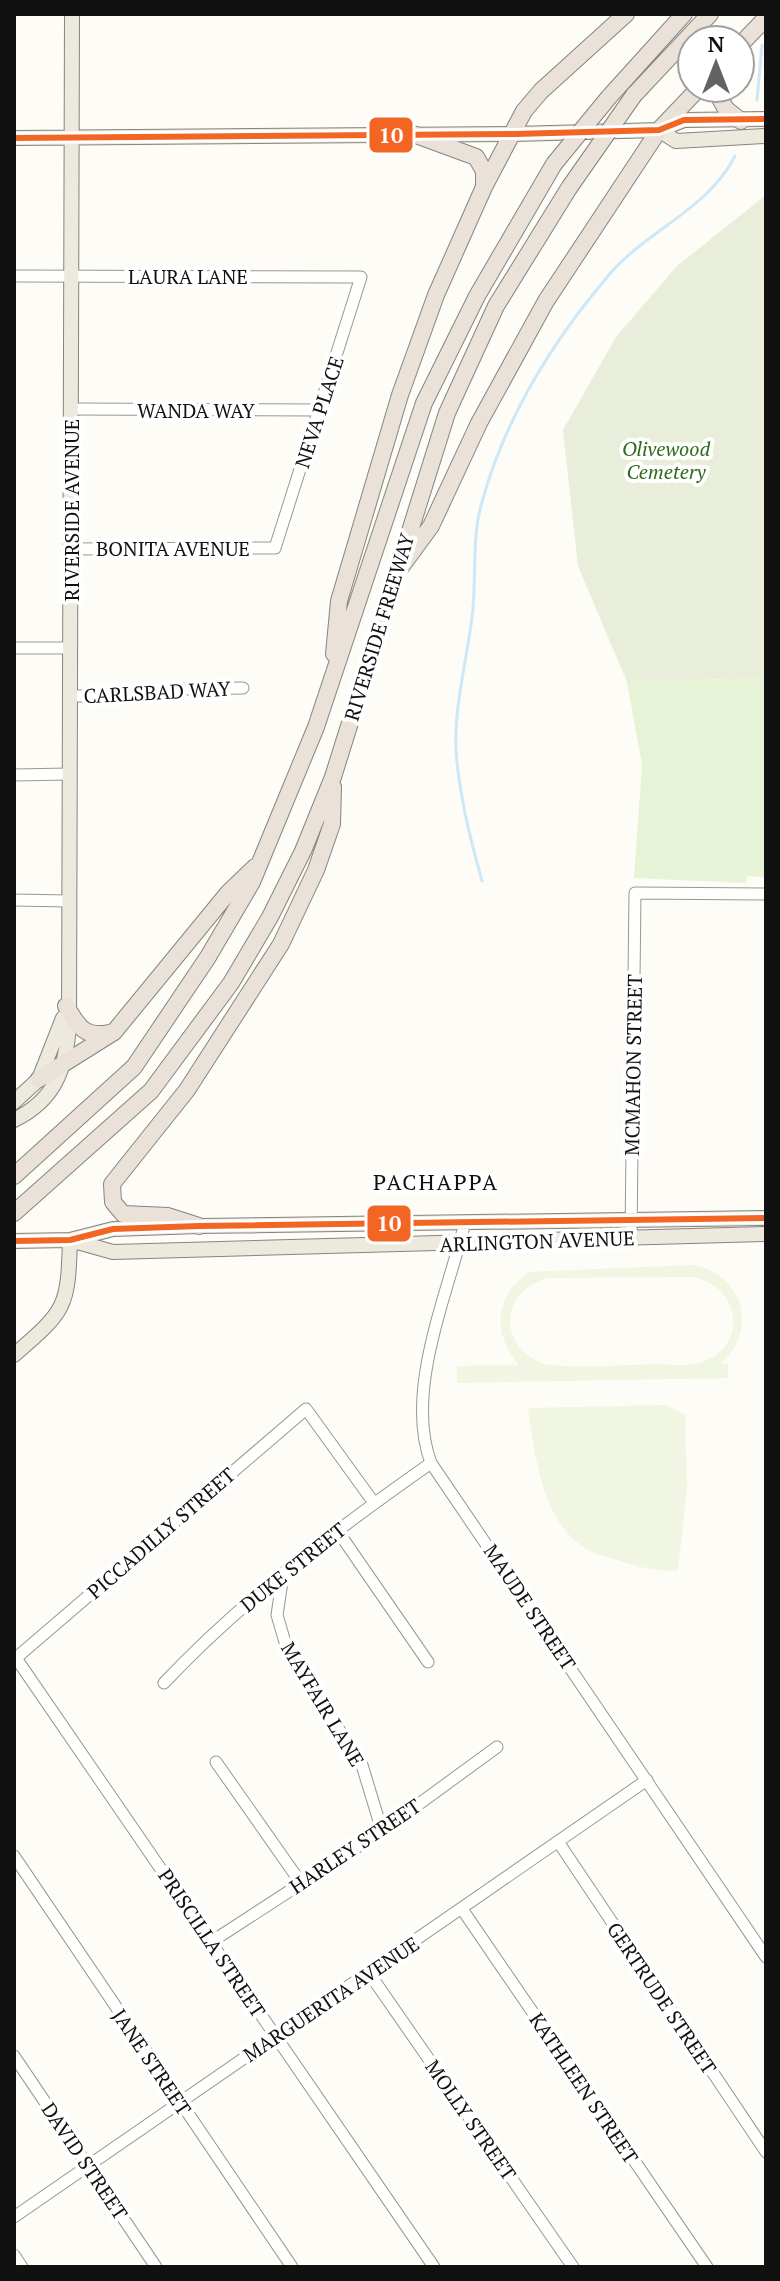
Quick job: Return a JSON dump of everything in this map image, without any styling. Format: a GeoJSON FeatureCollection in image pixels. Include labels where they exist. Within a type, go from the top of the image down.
{"type":"FeatureCollection","features":[{"type":"Feature","properties":{"kind":"highway"},"geometry":{"type":"LineString","coordinates":[[331,684],[339,601],[396,408],[436,295],[484,187],[515,134],[524,111],[541,91],[626,14]]}},
{"type":"Feature","properties":{"kind":"highway","name":"RIVERSIDE FREEWAY"},"geometry":{"type":"LineString","coordinates":[[14,1176],[134,1067],[216,944],[264,857],[331,684],[424,403],[477,296],[554,164],[684,14]]}},
{"type":"Feature","properties":{"kind":"highway","name":"RIVERSIDE FREEWAY"},"geometry":{"type":"LineString","coordinates":[[14,1213],[151,1091],[231,983],[270,917],[303,851],[333,777],[393,577],[447,413],[496,306],[569,188],[634,95],[710,14]]}},
{"type":"Feature","properties":{"kind":"highway"},"geometry":{"type":"LineString","coordinates":[[393,577],[431,526],[479,423],[546,301],[659,130],[684,104]]}},
{"type":"Feature","properties":{"kind":"highway"},"geometry":{"type":"LineString","coordinates":[[723,104],[741,121]]}},
{"type":"Feature","properties":{"kind":"highway"},"geometry":{"type":"LineString","coordinates":[[416,135],[476,157],[484,171],[484,187]]}},
{"type":"Feature","properties":{"kind":"highway"},"geometry":{"type":"LineString","coordinates":[[199,1226],[168,1216],[123,1214],[113,1202],[112,1184],[187,1090],[281,944],[316,870],[332,824],[333,777]]}},
{"type":"Feature","properties":{"kind":"highway"},"geometry":{"type":"LineString","coordinates":[[39,1079],[114,1032],[228,893],[264,857]]}},
{"type":"Feature","properties":{"kind":"highway"},"geometry":{"type":"LineString","coordinates":[[66,1006],[84,1032],[95,1036],[114,1032]]}},
{"type":"Feature","properties":{"kind":"main road","name":"RIVERSIDE AVENUE"},"geometry":{"type":"LineString","coordinates":[[14,1120],[43,1102],[55,1087],[64,1061],[69,1025],[66,1006],[74,138],[72,14]]}},
{"type":"Feature","properties":{"kind":"main road"},"geometry":{"type":"LineString","coordinates":[[14,138],[515,134],[659,130],[684,120],[766,119]]}},
{"type":"Feature","properties":{"kind":"main road"},"geometry":{"type":"LineString","coordinates":[[659,130],[676,141],[766,136]]}},
{"type":"Feature","properties":{"kind":"main road","name":"RIVERSIDE AVENUE"},"geometry":{"type":"LineString","coordinates":[[14,1102],[39,1079],[66,1006]]}},
{"type":"Feature","properties":{"kind":"main road","name":"ARLINGTON AVENUE"},"geometry":{"type":"LineString","coordinates":[[14,1241],[70,1240],[113,1229],[199,1226],[766,1218]]}},
{"type":"Feature","properties":{"kind":"main road","name":"ARLINGTON AVENUE"},"geometry":{"type":"LineString","coordinates":[[70,1240],[113,1252],[766,1234]]}},
{"type":"Feature","properties":{"kind":"main road"},"geometry":{"type":"LineString","coordinates":[[14,1355],[58,1316],[64,1305],[70,1281],[70,1240]]}},
{"type":"Feature","properties":{"kind":"street","name":"LAURA LANE"},"geometry":{"type":"LineString","coordinates":[[14,276],[361,277]]}},
{"type":"Feature","properties":{"kind":"street","name":"NEVA PLACE"},"geometry":{"type":"LineString","coordinates":[[275,548],[361,277]]}},
{"type":"Feature","properties":{"kind":"street","name":"WANDA WAY"},"geometry":{"type":"LineString","coordinates":[[72,409],[320,410]]}},
{"type":"Feature","properties":{"kind":"street","name":"BONITA AVENUE"},"geometry":{"type":"LineString","coordinates":[[71,549],[275,548]]}},
{"type":"Feature","properties":{"kind":"street"},"geometry":{"type":"LineString","coordinates":[[14,648],[70,648]]}},
{"type":"Feature","properties":{"kind":"street","name":"CARLSBAD WAY"},"geometry":{"type":"LineString","coordinates":[[70,696],[150,696],[182,689],[243,688]]}},
{"type":"Feature","properties":{"kind":"street"},"geometry":{"type":"LineString","coordinates":[[14,775],[69,774]]}},
{"type":"Feature","properties":{"kind":"street","name":"MCMAHON STREET"},"geometry":{"type":"LineString","coordinates":[[631,1237],[635,893],[766,894]]}},
{"type":"Feature","properties":{"kind":"street"},"geometry":{"type":"LineString","coordinates":[[14,900],[68,901]]}},
{"type":"Feature","properties":{"kind":"street","name":"MAUDE STREET"},"geometry":{"type":"LineString","coordinates":[[465,1222],[425,1375],[422,1426],[431,1463],[766,1957]]}},
{"type":"Feature","properties":{"kind":"street","name":"PICCADILLY STREET"},"geometry":{"type":"LineString","coordinates":[[16,1658],[306,1409],[374,1503]]}},
{"type":"Feature","properties":{"kind":"street","name":"DUKE STREET"},"geometry":{"type":"LineString","coordinates":[[164,1683],[206,1639],[337,1530],[431,1463]]}},
{"type":"Feature","properties":{"kind":"street"},"geometry":{"type":"LineString","coordinates":[[337,1530],[428,1662]]}},
{"type":"Feature","properties":{"kind":"street","name":"MAYFAIR LANE"},"geometry":{"type":"LineString","coordinates":[[283,1575],[277,1615],[287,1649],[362,1765],[382,1831]]}},
{"type":"Feature","properties":{"kind":"street","name":"PRISCILLA STREET"},"geometry":{"type":"LineString","coordinates":[[16,1658],[434,2267]]}},
{"type":"Feature","properties":{"kind":"street","name":"HARLEY STREET"},"geometry":{"type":"LineString","coordinates":[[211,1942],[382,1831],[497,1747]]}},
{"type":"Feature","properties":{"kind":"street"},"geometry":{"type":"LineString","coordinates":[[216,1762],[301,1883]]}},
{"type":"Feature","properties":{"kind":"street","name":"MARGUERITA AVENUE"},"geometry":{"type":"LineString","coordinates":[[14,2217],[647,1780]]}},
{"type":"Feature","properties":{"kind":"street","name":"GERTRUDE STREET"},"geometry":{"type":"LineString","coordinates":[[559,1843],[766,2152]]}},
{"type":"Feature","properties":{"kind":"street","name":"JANE STREET"},"geometry":{"type":"LineString","coordinates":[[14,1856],[292,2267]]}},
{"type":"Feature","properties":{"kind":"street","name":"KATHLEEN STREET"},"geometry":{"type":"LineString","coordinates":[[462,1909],[707,2267]]}},
{"type":"Feature","properties":{"kind":"street","name":"MOLLY STREET"},"geometry":{"type":"LineString","coordinates":[[369,1973],[573,2267]]}},
{"type":"Feature","properties":{"kind":"street","name":"DAVID STREET"},"geometry":{"type":"LineString","coordinates":[[14,2056],[156,2267]]}},
{"type":"Feature","properties":{"kind":"street"},"geometry":{"type":"LineString","coordinates":[[14,2255],[22,2267]]}},
{"type":"Feature","properties":{"kind":"green space","name":"Olivewood Cemetery"},"geometry":{"type":"Polygon","coordinates":[[[766,195],[766,678],[627,682],[578,566],[563,430],[616,337],[677,266],[766,195]]]}},
{"type":"Feature","properties":{"kind":"green space"},"geometry":{"type":"Polygon","coordinates":[[[766,678],[766,877],[747,876],[746,883],[634,878],[642,765],[627,682],[766,678]]]}},
{"type":"Feature","properties":{"kind":"green space"},"geometry":{"type":"Polygon","coordinates":[[[694,1265],[711,1271],[724,1280],[740,1305],[740,1335],[733,1350],[721,1363],[728,1364],[728,1378],[457,1383],[457,1366],[519,1365],[504,1341],[501,1316],[508,1293],[528,1272],[694,1265]],[[693,1277],[546,1278],[519,1296],[510,1320],[512,1332],[518,1345],[543,1364],[699,1363],[715,1356],[732,1333],[730,1305],[710,1283],[693,1277]]]}},
{"type":"Feature","properties":{"kind":"green space"},"geometry":{"type":"Polygon","coordinates":[[[666,1405],[685,1415],[687,1488],[678,1570],[640,1567],[596,1553],[569,1535],[558,1520],[542,1484],[528,1408],[666,1405]]]}},
{"type":"Feature","properties":{"kind":"waterway"},"geometry":{"type":"LineString","coordinates":[[757,100],[762,45]]}},
{"type":"Feature","properties":{"kind":"waterway"},"geometry":{"type":"LineString","coordinates":[[482,881],[462,799],[456,734],[472,617],[476,530],[492,471],[533,382],[587,301],[623,260],[709,191],[735,156]]}},
{"type":"Feature","properties":{"kind":"transit line","name":"10"},"geometry":{"type":"LineString","coordinates":[[14,138],[515,134],[659,130],[684,120],[766,119]]}},
{"type":"Feature","properties":{"kind":"transit line","name":"10"},"geometry":{"type":"LineString","coordinates":[[14,1241],[70,1240],[113,1229],[199,1226],[766,1218]]}},
{"type":"Feature","properties":{"kind":"district","name":"PACHAPPA"},"geometry":{"type":"Point","coordinates":[436,1181]}}]}
